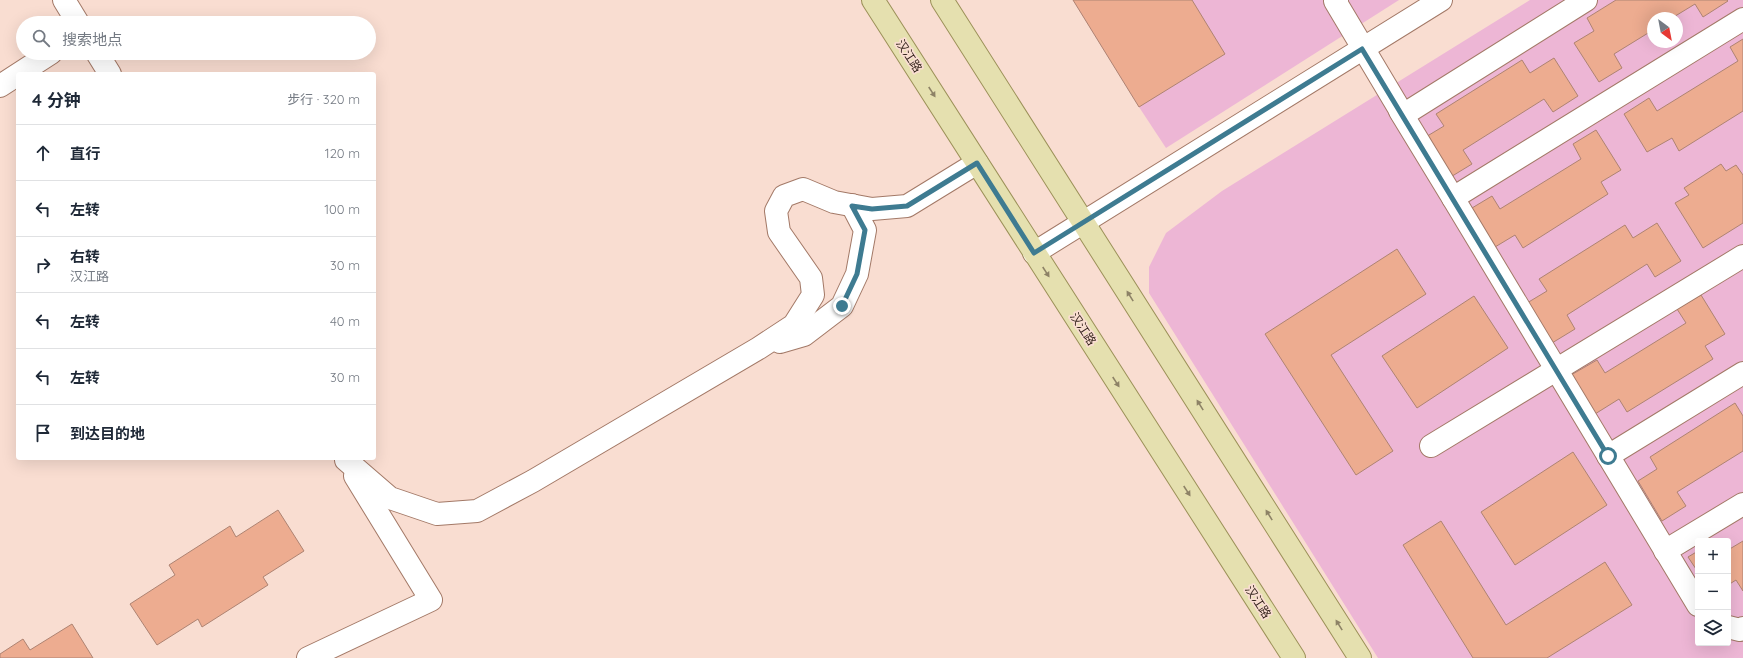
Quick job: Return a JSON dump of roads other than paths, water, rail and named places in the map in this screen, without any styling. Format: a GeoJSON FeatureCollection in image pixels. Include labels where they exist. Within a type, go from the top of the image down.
{"type":"FeatureCollection","features":[{"type":"Feature","properties":{"kind":"main road","name":"汉江路"},"geometry":{"type":"LineString","coordinates":[[873,0],[1294,658]]}},
{"type":"Feature","properties":{"kind":"main road"},"geometry":{"type":"LineString","coordinates":[[942,0],[1360,658]]}},
{"type":"Feature","properties":{"kind":"street"},"geometry":{"type":"LineString","coordinates":[[64,0],[74,16]]}},
{"type":"Feature","properties":{"kind":"street"},"geometry":{"type":"LineString","coordinates":[[1335,0],[1362,49],[1695,600]]}},
{"type":"Feature","properties":{"kind":"street"},"geometry":{"type":"LineString","coordinates":[[1034,253],[1441,0]]}},
{"type":"Feature","properties":{"kind":"street"},"geometry":{"type":"LineString","coordinates":[[1400,111],[1403,115],[1586,0]]}},
{"type":"Feature","properties":{"kind":"street"},"geometry":{"type":"LineString","coordinates":[[1453,198],[1743,19]]}},
{"type":"Feature","properties":{"kind":"street"},"geometry":{"type":"LineString","coordinates":[[22,72],[40,60]]}},
{"type":"Feature","properties":{"kind":"street"},"geometry":{"type":"LineString","coordinates":[[101,60],[109,72]]}},
{"type":"Feature","properties":{"kind":"street"},"geometry":{"type":"LineString","coordinates":[[0,86],[16,76]]}},
{"type":"Feature","properties":{"kind":"street"},"geometry":{"type":"LineString","coordinates":[[346,460],[390,498],[437,514],[477,511],[533,481],[759,348],[794,325],[813,295],[811,278],[779,232],[776,211],[784,196],[803,189],[834,202],[852,206],[872,209],[907,206],[977,163]]}},
{"type":"Feature","properties":{"kind":"street"},"geometry":{"type":"LineString","coordinates":[[759,348],[804,334],[842,306],[857,274],[865,230],[852,206]]}},
{"type":"Feature","properties":{"kind":"street"},"geometry":{"type":"LineString","coordinates":[[1431,446],[1743,256]]}},
{"type":"Feature","properties":{"kind":"street"},"geometry":{"type":"LineString","coordinates":[[1608,456],[1743,372]]}},
{"type":"Feature","properties":{"kind":"street"},"geometry":{"type":"LineString","coordinates":[[308,658],[431,600],[346,460]]}},
{"type":"Feature","properties":{"kind":"street"},"geometry":{"type":"LineString","coordinates":[[1665,551],[1743,504]]}},
{"type":"Feature","properties":{"kind":"street"},"geometry":{"type":"LineString","coordinates":[[1731,628],[1740,630],[1743,628]]}}]}
